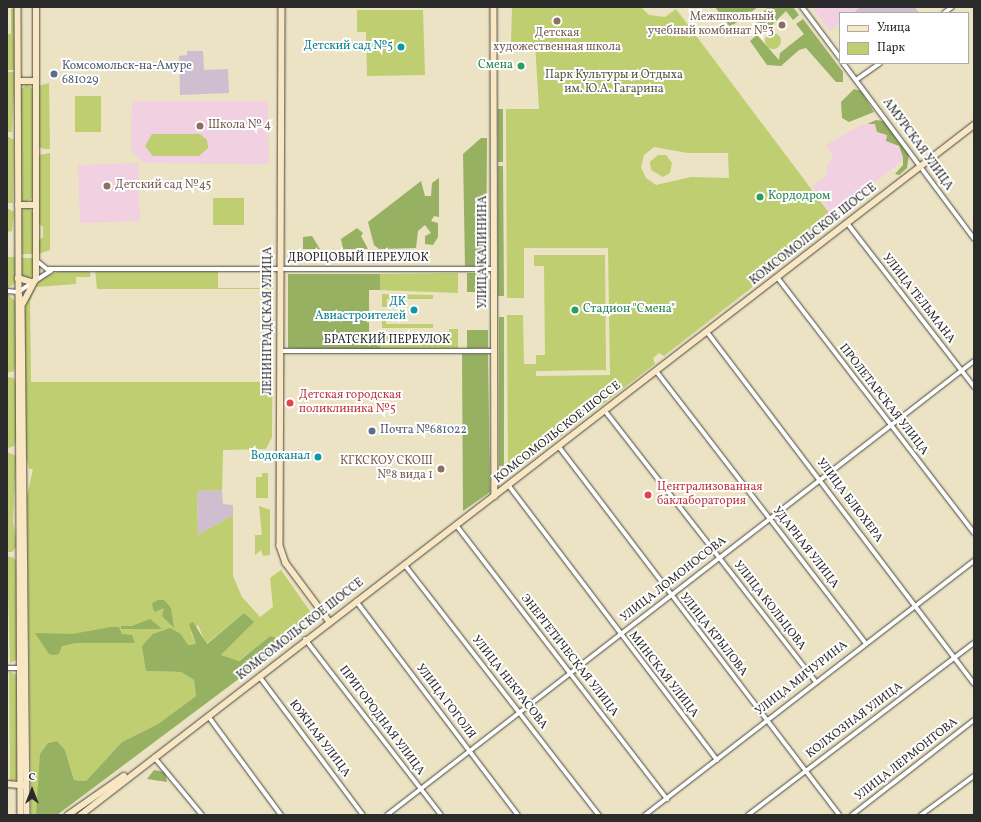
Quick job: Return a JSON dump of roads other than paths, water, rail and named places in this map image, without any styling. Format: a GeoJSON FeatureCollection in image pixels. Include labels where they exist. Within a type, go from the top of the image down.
{"type":"FeatureCollection","features":[{"type":"Feature","properties":{"kind":"main road"},"geometry":{"type":"LineString","coordinates":[[18,7],[18,292],[21,375]]}},
{"type":"Feature","properties":{"kind":"main road"},"geometry":{"type":"LineString","coordinates":[[22,304],[34,280],[36,260],[36,7]]}},
{"type":"Feature","properties":{"kind":"main road","name":"ЛЕНИНГРАДСКАЯ УЛИЦА"},"geometry":{"type":"LineString","coordinates":[[282,7],[280,546],[286,563],[329,620]]}},
{"type":"Feature","properties":{"kind":"main road","name":"УЛИЦА КАЛИНИНА"},"geometry":{"type":"LineString","coordinates":[[494,7],[495,496]]}},
{"type":"Feature","properties":{"kind":"main road"},"geometry":{"type":"LineString","coordinates":[[18,81],[36,81]]}},
{"type":"Feature","properties":{"kind":"main road","name":"КОМСОМОЛЬСКОЕ ШОССЕ"},"geometry":{"type":"LineString","coordinates":[[68,815],[154,756],[208,716],[329,620],[559,447],[974,125]]}},
{"type":"Feature","properties":{"kind":"main road"},"geometry":{"type":"LineString","coordinates":[[18,205],[36,205]]}},
{"type":"Feature","properties":{"kind":"main road"},"geometry":{"type":"LineString","coordinates":[[18,278],[34,280]]}},
{"type":"Feature","properties":{"kind":"main road"},"geometry":{"type":"LineString","coordinates":[[18,292],[22,304],[21,450],[23,668],[27,815]]}},
{"type":"Feature","properties":{"kind":"main road"},"geometry":{"type":"LineString","coordinates":[[21,815],[20,785],[23,668]]}},
{"type":"Feature","properties":{"kind":"main road","name":"КОМСОМОЛЬСКОЕ ШОССЕ"},"geometry":{"type":"LineString","coordinates":[[81,815],[154,756]]}},
{"type":"Feature","properties":{"kind":"main road"},"geometry":{"type":"LineString","coordinates":[[7,784],[27,785]]}},
{"type":"Feature","properties":{"kind":"main road"},"geometry":{"type":"LineString","coordinates":[[92,798],[96,803]]}},
{"type":"Feature","properties":{"kind":"street"},"geometry":{"type":"LineString","coordinates":[[802,7],[839,57]]}},
{"type":"Feature","properties":{"kind":"street","name":"АМУРСКАЯ УЛИЦА"},"geometry":{"type":"LineString","coordinates":[[844,64],[974,239]]}},
{"type":"Feature","properties":{"kind":"street"},"geometry":{"type":"LineString","coordinates":[[856,80],[879,64]]}},
{"type":"Feature","properties":{"kind":"street","name":"УЛИЦА ТЕЛЬМАНА"},"geometry":{"type":"LineString","coordinates":[[847,223],[974,387]]}},
{"type":"Feature","properties":{"kind":"street","name":"ДВОРЦОВЫЙ ПЕРЕУЛОК"},"geometry":{"type":"LineString","coordinates":[[36,260],[42,268],[54,269],[495,269]]}},
{"type":"Feature","properties":{"kind":"street","name":"ДВОРЦОВЫЙ ПЕРЕУЛОК"},"geometry":{"type":"LineString","coordinates":[[18,292],[34,280],[54,269]]}},
{"type":"Feature","properties":{"kind":"street","name":"ПРОЛЕТАРСКАЯ УЛИЦА"},"geometry":{"type":"LineString","coordinates":[[777,278],[889,426],[974,533]]}},
{"type":"Feature","properties":{"kind":"street"},"geometry":{"type":"LineString","coordinates":[[7,291],[18,292]]}},
{"type":"Feature","properties":{"kind":"street","name":"УЛИЦА БЛЮХЕРА"},"geometry":{"type":"LineString","coordinates":[[707,332],[916,605],[974,684]]}},
{"type":"Feature","properties":{"kind":"street","name":"БРАТСКИЙ ПЕРЕУЛОК"},"geometry":{"type":"LineString","coordinates":[[280,351],[495,352]]}},
{"type":"Feature","properties":{"kind":"street","name":"УЛИЦА ЛОМОНОСОВА"},"geometry":{"type":"LineString","coordinates":[[386,815],[468,750],[520,713],[670,595],[770,520],[974,361]]}},
{"type":"Feature","properties":{"kind":"street","name":"УДАРНАЯ УЛИЦА"},"geometry":{"type":"LineString","coordinates":[[656,371],[865,642]]}},
{"type":"Feature","properties":{"kind":"street","name":"УЛИЦА КОЛЬЦОВА"},"geometry":{"type":"LineString","coordinates":[[605,411],[815,681]]}},
{"type":"Feature","properties":{"kind":"street","name":"УЛИЦА КРЫЛОВА"},"geometry":{"type":"LineString","coordinates":[[559,447],[670,595],[839,815]]}},
{"type":"Feature","properties":{"kind":"street","name":"МИНСКАЯ УЛИЦА"},"geometry":{"type":"LineString","coordinates":[[508,486],[620,635],[717,760]]}},
{"type":"Feature","properties":{"kind":"street","name":"ЭНЕРГЕТИЧЕСКАЯ УЛИЦА"},"geometry":{"type":"LineString","coordinates":[[456,525],[667,799]]}},
{"type":"Feature","properties":{"kind":"street","name":"УЛИЦА МИЧУРИНА"},"geometry":{"type":"LineString","coordinates":[[645,815],[717,760],[865,642],[974,561]]}},
{"type":"Feature","properties":{"kind":"street","name":"УЛИЦА НЕКРАСОВА"},"geometry":{"type":"LineString","coordinates":[[404,564],[599,815]]}},
{"type":"Feature","properties":{"kind":"street","name":"УЛИЦА ГОГОЛЯ"},"geometry":{"type":"LineString","coordinates":[[356,600],[518,815]]}},
{"type":"Feature","properties":{"kind":"street","name":"ПРИГОРОДНАЯ УЛИЦА"},"geometry":{"type":"LineString","coordinates":[[305,639],[441,815]]}},
{"type":"Feature","properties":{"kind":"street","name":"КОЛХОЗНАЯ УЛИЦА"},"geometry":{"type":"LineString","coordinates":[[748,815],[974,643]]}},
{"type":"Feature","properties":{"kind":"street"},"geometry":{"type":"LineString","coordinates":[[7,668],[23,668]]}},
{"type":"Feature","properties":{"kind":"street","name":"ЮЖНАЯ УЛИЦА"},"geometry":{"type":"LineString","coordinates":[[259,676],[363,815]]}},
{"type":"Feature","properties":{"kind":"street"},"geometry":{"type":"LineString","coordinates":[[208,716],[281,815]]}},
{"type":"Feature","properties":{"kind":"street","name":"УЛИЦА ЛЕРМОНТОВА"},"geometry":{"type":"LineString","coordinates":[[852,815],[974,720]]}},
{"type":"Feature","properties":{"kind":"street"},"geometry":{"type":"LineString","coordinates":[[154,756],[202,815]]}},
{"type":"Feature","properties":{"kind":"street"},"geometry":{"type":"LineString","coordinates":[[921,815],[974,776]]}},
{"type":"Feature","properties":{"kind":"place","name":"Детская художественная школа"},"geometry":{"type":"Point","coordinates":[557,21]}},
{"type":"Feature","properties":{"kind":"place","name":"Межшкольный учебный комбинат №3"},"geometry":{"type":"Point","coordinates":[782,25]}},
{"type":"Feature","properties":{"kind":"place","name":"Детский сад №5"},"geometry":{"type":"Point","coordinates":[401,47]}},
{"type":"Feature","properties":{"kind":"place","name":"Смена"},"geometry":{"type":"Point","coordinates":[521,66]}},
{"type":"Feature","properties":{"kind":"place","name":"Комсомольск-на-Амуре 681029"},"geometry":{"type":"Point","coordinates":[54,74]}},
{"type":"Feature","properties":{"kind":"place","name":"Школа № 4"},"geometry":{"type":"Point","coordinates":[200,126]}},
{"type":"Feature","properties":{"kind":"place","name":"Детский сад №45"},"geometry":{"type":"Point","coordinates":[107,186]}},
{"type":"Feature","properties":{"kind":"place","name":"Кордодром"},"geometry":{"type":"Point","coordinates":[760,197]}},
{"type":"Feature","properties":{"kind":"place","name":"ДК Авиастроителей"},"geometry":{"type":"Point","coordinates":[414,310]}},
{"type":"Feature","properties":{"kind":"place","name":"Стадион \"Смена\""},"geometry":{"type":"Point","coordinates":[575,310]}},
{"type":"Feature","properties":{"kind":"place","name":"Детская городская поликлиника №5"},"geometry":{"type":"Point","coordinates":[290,403]}},
{"type":"Feature","properties":{"kind":"place","name":"Почта №681022"},"geometry":{"type":"Point","coordinates":[372,431]}},
{"type":"Feature","properties":{"kind":"place","name":"Водоканал"},"geometry":{"type":"Point","coordinates":[318,457]}},
{"type":"Feature","properties":{"kind":"place","name":"КГКСКОУ СКОШ №8 вида 1"},"geometry":{"type":"Point","coordinates":[441,469]}},
{"type":"Feature","properties":{"kind":"place","name":"Централизованная баклаборатория"},"geometry":{"type":"Point","coordinates":[648,495]}},
{"type":"Feature","properties":{"kind":"park label","name":"Парк Культуры и Отдыха им. Ю.А. Гагарина"},"geometry":{"type":"Point","coordinates":[614,83]}}]}
